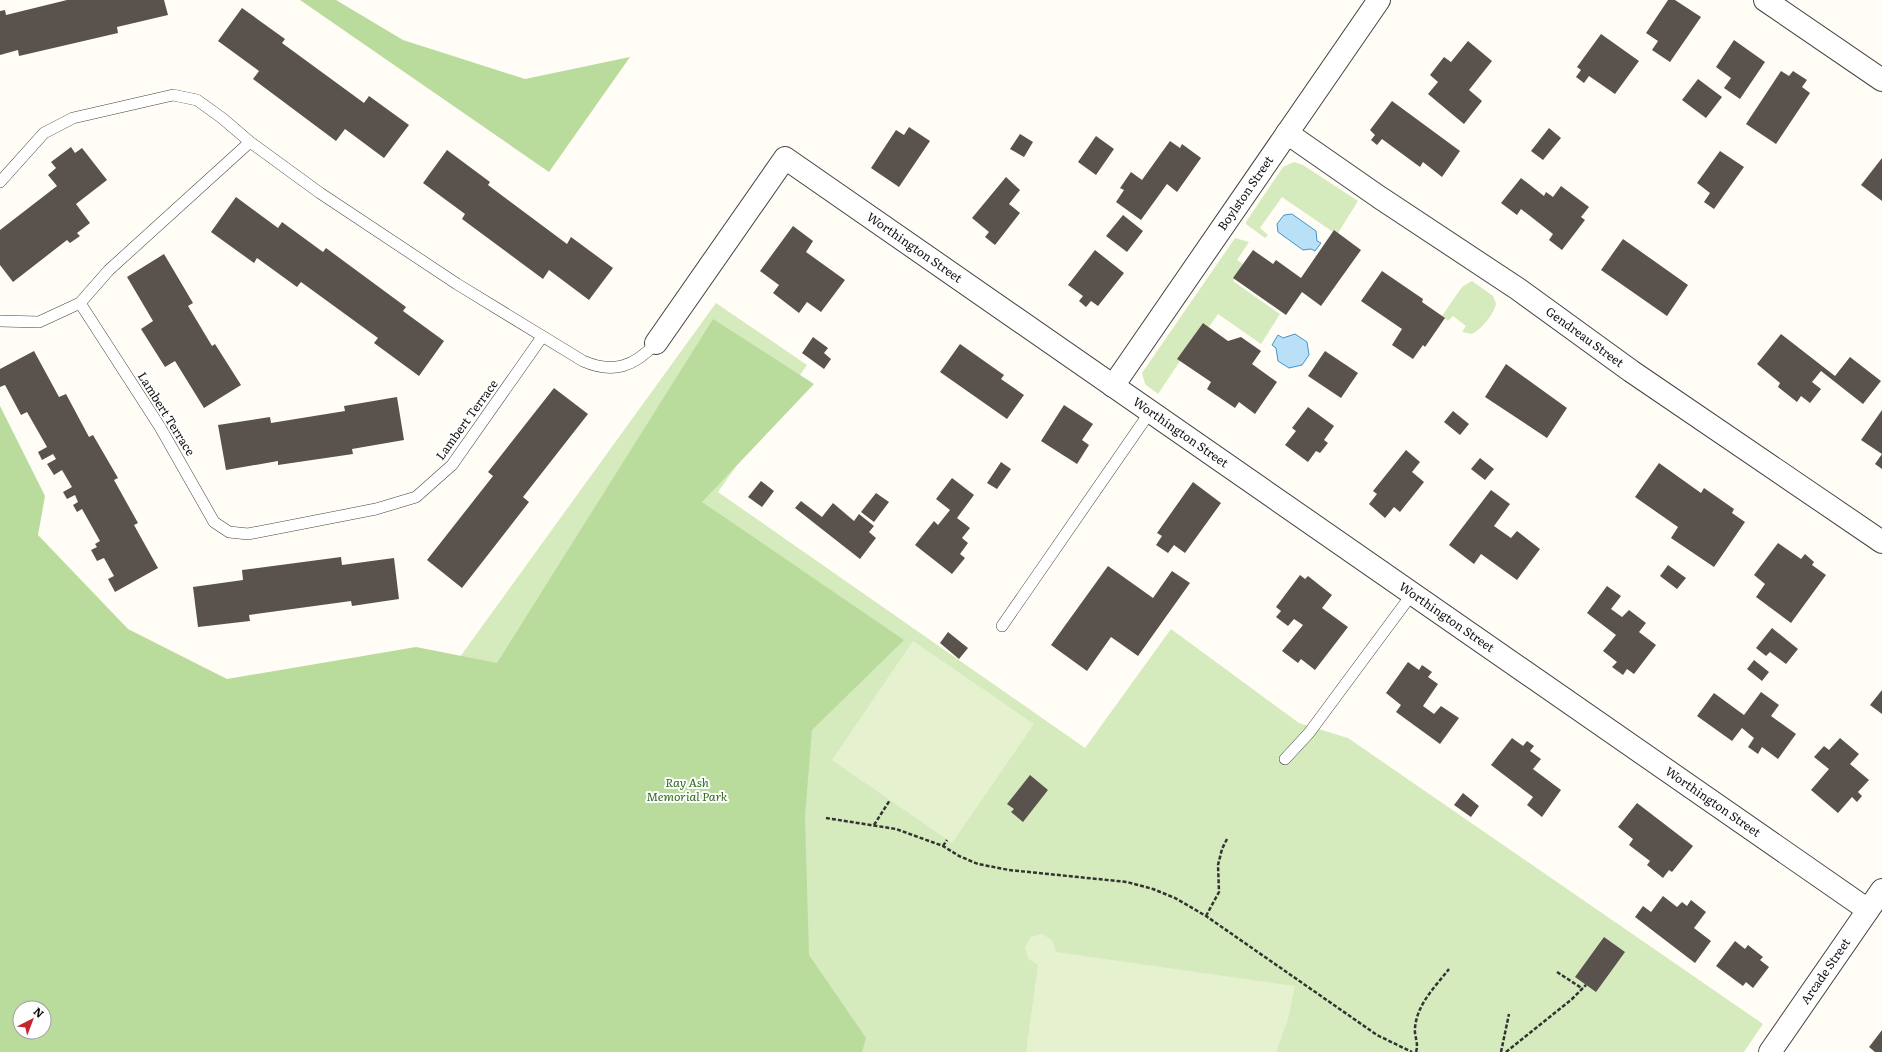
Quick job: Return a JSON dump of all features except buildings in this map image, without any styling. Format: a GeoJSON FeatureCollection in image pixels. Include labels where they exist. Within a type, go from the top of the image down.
{"type":"FeatureCollection","features":[{"type":"Feature","properties":{"kind":"street","name":"Boylston Street"},"geometry":{"type":"LineString","coordinates":[[1114,386],[1379,0]]}},
{"type":"Feature","properties":{"kind":"street"},"geometry":{"type":"LineString","coordinates":[[1765,0],[1882,80]]}},
{"type":"Feature","properties":{"kind":"street","name":"Gendreau Street"},"geometry":{"type":"LineString","coordinates":[[1287,133],[1379,197],[1518,289],[1631,371],[1882,542]]}},
{"type":"Feature","properties":{"kind":"street","name":"Worthington Street"},"geometry":{"type":"LineString","coordinates":[[656,343],[785,158],[1868,910]]}},
{"type":"Feature","properties":{"kind":"street","name":"Arcade Street"},"geometry":{"type":"LineString","coordinates":[[1770,1052],[1882,890]]}},
{"type":"Feature","properties":{"kind":"lane"},"geometry":{"type":"LineString","coordinates":[[0,182],[44,133],[73,118],[173,95],[197,100],[222,118],[250,142],[320,193],[457,284],[542,337]]}},
{"type":"Feature","properties":{"kind":"lane"},"geometry":{"type":"LineString","coordinates":[[0,322],[39,322],[80,303],[109,270],[250,142]]}},
{"type":"Feature","properties":{"kind":"lane","name":"Lambert Terrace"},"geometry":{"type":"LineString","coordinates":[[80,303],[160,427],[214,522],[228,532],[248,534],[376,509],[416,497],[452,465],[542,337]]}},
{"type":"Feature","properties":{"kind":"lane","name":"Worthington Street"},"geometry":{"type":"LineString","coordinates":[[542,337],[583,361],[608,369],[619,367],[639,359],[656,343]]}},
{"type":"Feature","properties":{"kind":"lane"},"geometry":{"type":"LineString","coordinates":[[1002,626],[1150,412]]}},
{"type":"Feature","properties":{"kind":"lane"},"geometry":{"type":"LineString","coordinates":[[1285,759],[1309,733],[1412,594]]}},
{"type":"Feature","properties":{"kind":"path"},"geometry":{"type":"LineString","coordinates":[[874,825],[890,800]]}},
{"type":"Feature","properties":{"kind":"path"},"geometry":{"type":"LineString","coordinates":[[826,818],[896,829],[943,846],[959,856],[978,864],[1009,870],[1127,882],[1153,889],[1175,898],[1206,916],[1364,1026],[1412,1052]]}},
{"type":"Feature","properties":{"kind":"path"},"geometry":{"type":"LineString","coordinates":[[1206,916],[1218,892],[1220,884],[1218,865],[1222,849],[1227,839]]}},
{"type":"Feature","properties":{"kind":"path"},"geometry":{"type":"LineString","coordinates":[[943,846],[947,840]]}},
{"type":"Feature","properties":{"kind":"path"},"geometry":{"type":"LineString","coordinates":[[1416,1052],[1418,1046],[1415,1030],[1417,1017],[1428,996],[1449,969]]}},
{"type":"Feature","properties":{"kind":"path"},"geometry":{"type":"LineString","coordinates":[[1557,972],[1583,989]]}},
{"type":"Feature","properties":{"kind":"path"},"geometry":{"type":"LineString","coordinates":[[1506,1052],[1586,985]]}},
{"type":"Feature","properties":{"kind":"path"},"geometry":{"type":"LineString","coordinates":[[1501,1052],[1509,1014]]}},
{"type":"Feature","properties":{"kind":"green space"},"geometry":{"type":"Polygon","coordinates":[[[300,0],[336,0],[403,40],[525,79],[630,57],[549,172],[300,0]]]}},
{"type":"Feature","properties":{"kind":"green space"},"geometry":{"type":"Polygon","coordinates":[[[1294,162],[1303,165],[1358,201],[1338,233],[1334,230],[1333,232],[1282,197],[1260,228],[1268,235],[1265,238],[1246,224],[1283,167],[1294,162]]]}},
{"type":"Feature","properties":{"kind":"green space"},"geometry":{"type":"Polygon","coordinates":[[[1235,238],[1249,242],[1237,260],[1243,264],[1233,281],[1280,314],[1261,344],[1218,314],[1209,327],[1203,323],[1178,358],[1180,361],[1158,394],[1145,384],[1142,373],[1235,238]]]}},
{"type":"Feature","properties":{"kind":"green space"},"geometry":{"type":"Polygon","coordinates":[[[1472,281],[1493,296],[1496,304],[1487,321],[1472,334],[1462,332],[1466,326],[1453,316],[1448,321],[1442,316],[1462,287],[1472,281]]]}},
{"type":"Feature","properties":{"kind":"green space","name":"Ray Ash Memorial Park"},"geometry":{"type":"Polygon","coordinates":[[[716,303],[807,365],[718,492],[1085,748],[1171,629],[1299,723],[1348,738],[1763,1024],[1744,1052],[285,1052],[213,998],[716,303]]]}},
{"type":"Feature","properties":{"kind":"green space"},"geometry":{"type":"Polygon","coordinates":[[[713,319],[814,384],[702,502],[904,640],[812,730],[805,816],[809,955],[866,1038],[862,1052],[0,1052],[0,406],[45,496],[38,535],[128,629],[227,679],[416,647],[497,663],[713,319]]]}},
{"type":"Feature","properties":{"kind":"green space"},"geometry":{"type":"Polygon","coordinates":[[[913,641],[1034,724],[952,843],[832,760],[913,641]]]}},
{"type":"Feature","properties":{"kind":"green space"},"geometry":{"type":"Polygon","coordinates":[[[1042,934],[1052,940],[1056,952],[1295,986],[1288,1019],[1276,1052],[1026,1052],[1038,965],[1028,958],[1025,947],[1031,937],[1042,934]]]}},
{"type":"Feature","properties":{"kind":"water"},"geometry":{"type":"Polygon","coordinates":[[[1292,214],[1316,231],[1317,241],[1321,243],[1315,251],[1311,249],[1303,250],[1278,232],[1277,224],[1284,215],[1292,214]]]}},
{"type":"Feature","properties":{"kind":"water"},"geometry":{"type":"Polygon","coordinates":[[[1295,334],[1307,342],[1309,355],[1302,365],[1289,368],[1278,361],[1276,348],[1272,345],[1278,335],[1283,338],[1295,334]]]}}]}
